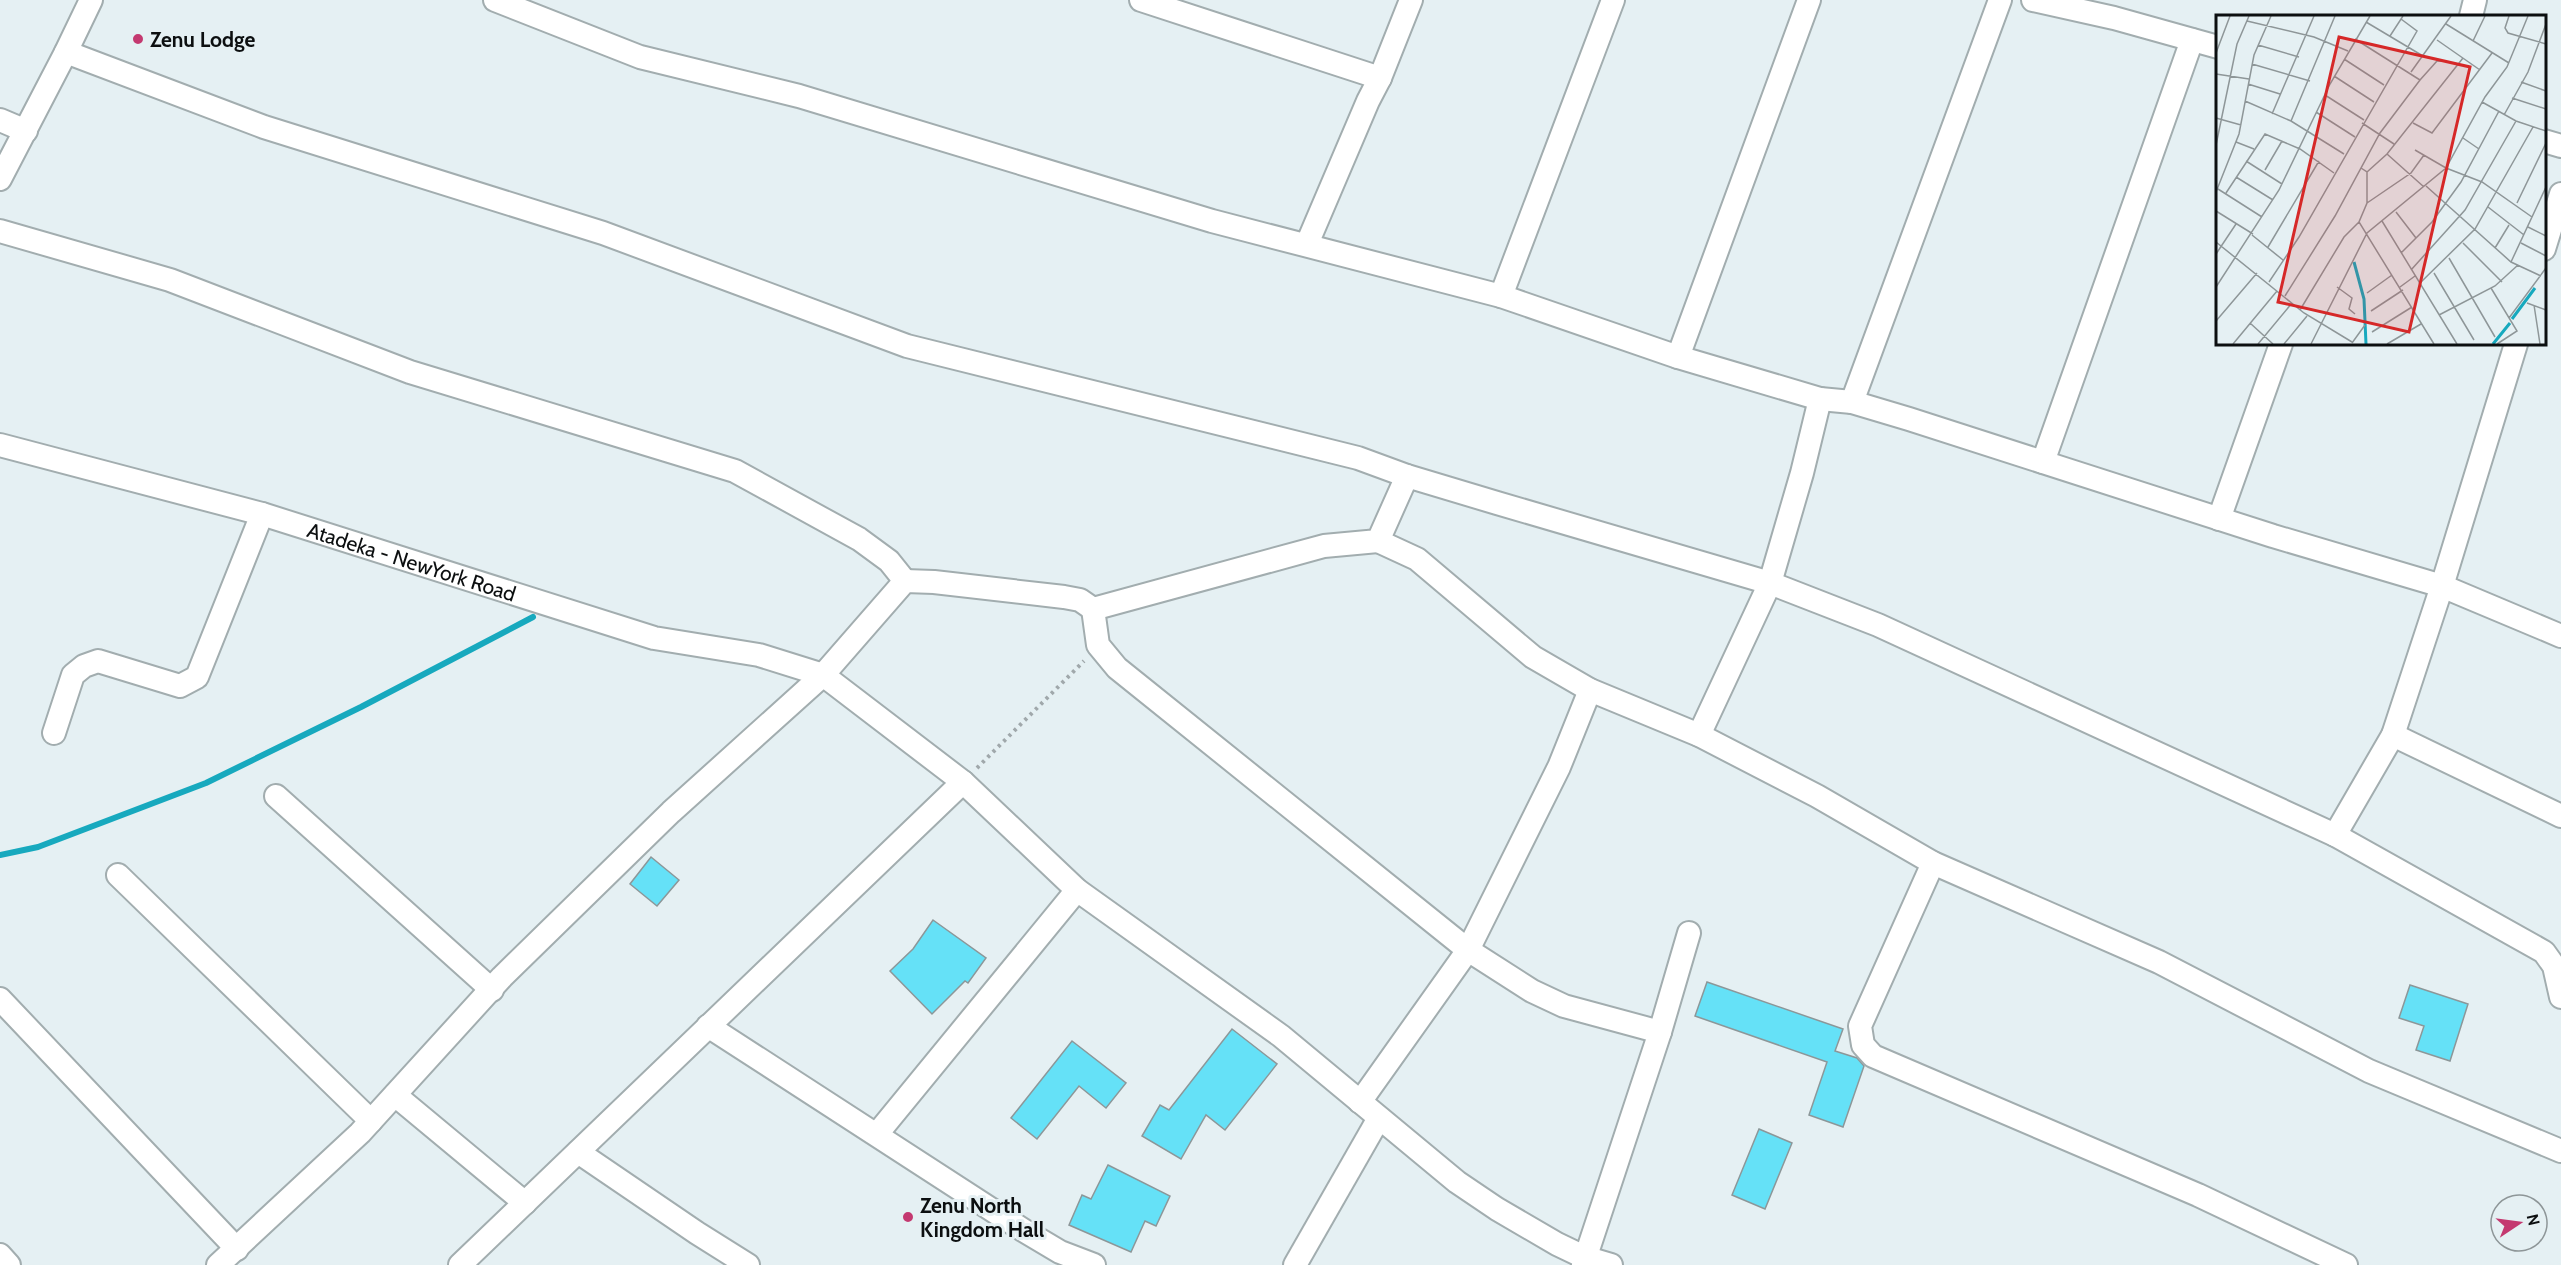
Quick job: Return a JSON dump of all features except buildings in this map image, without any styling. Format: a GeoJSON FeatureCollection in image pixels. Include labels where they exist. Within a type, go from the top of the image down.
{"type":"FeatureCollection","features":[{"type":"Feature","properties":{"kind":"street"},"geometry":{"type":"LineString","coordinates":[[0,179],[91,0]]}},
{"type":"Feature","properties":{"kind":"street"},"geometry":{"type":"LineString","coordinates":[[495,0],[640,57],[799,96],[1212,221],[1502,296],[1678,357],[1820,399],[1852,402],[2219,519],[2442,586],[2561,636]]}},
{"type":"Feature","properties":{"kind":"street"},"geometry":{"type":"LineString","coordinates":[[1141,0],[1380,78]]}},
{"type":"Feature","properties":{"kind":"street"},"geometry":{"type":"LineString","coordinates":[[1307,244],[1380,78],[1411,0]]}},
{"type":"Feature","properties":{"kind":"street"},"geometry":{"type":"LineString","coordinates":[[1502,296],[1613,0]]}},
{"type":"Feature","properties":{"kind":"street"},"geometry":{"type":"LineString","coordinates":[[1678,357],[1809,0]]}},
{"type":"Feature","properties":{"kind":"street"},"geometry":{"type":"LineString","coordinates":[[1852,402],[2000,0]]}},
{"type":"Feature","properties":{"kind":"street"},"geometry":{"type":"LineString","coordinates":[[2033,0],[2114,18],[2216,47]]}},
{"type":"Feature","properties":{"kind":"street"},"geometry":{"type":"LineString","coordinates":[[2471,15],[2475,0]]}},
{"type":"Feature","properties":{"kind":"street"},"geometry":{"type":"LineString","coordinates":[[2043,462],[2192,40]]}},
{"type":"Feature","properties":{"kind":"street"},"geometry":{"type":"LineString","coordinates":[[66,52],[264,127],[603,233],[907,346],[1358,458],[1407,476],[1770,583],[1878,625],[2335,835],[2544,952],[2554,966],[2561,997]]}},
{"type":"Feature","properties":{"kind":"street"},"geometry":{"type":"LineString","coordinates":[[0,120],[26,131]]}},
{"type":"Feature","properties":{"kind":"street"},"geometry":{"type":"LineString","coordinates":[[2546,142],[2561,146]]}},
{"type":"Feature","properties":{"kind":"street"},"geometry":{"type":"LineString","coordinates":[[2546,243],[2561,194]]}},
{"type":"Feature","properties":{"kind":"street"},"geometry":{"type":"LineString","coordinates":[[0,231],[170,280],[411,372],[735,471],[859,539],[889,561],[905,581],[1080,600],[1092,609],[1098,645],[1117,668],[1468,950],[1532,991],[1564,1006],[1660,1032]]}},
{"type":"Feature","properties":{"kind":"street"},"geometry":{"type":"LineString","coordinates":[[2219,519],[2281,345]]}},
{"type":"Feature","properties":{"kind":"street"},"geometry":{"type":"LineString","coordinates":[[2335,835],[2393,735],[2442,586],[2516,345]]}},
{"type":"Feature","properties":{"kind":"street"},"geometry":{"type":"LineString","coordinates":[[1699,735],[1770,583],[1802,473],[1820,399]]}},
{"type":"Feature","properties":{"kind":"street","name":"Atadeka - NewYork Road"},"geometry":{"type":"LineString","coordinates":[[0,445],[262,514],[654,638],[759,655],[823,675]]}},
{"type":"Feature","properties":{"kind":"street"},"geometry":{"type":"LineString","coordinates":[[1378,541],[1407,476]]}},
{"type":"Feature","properties":{"kind":"street"},"geometry":{"type":"LineString","coordinates":[[54,733],[73,675],[84,666],[98,661],[180,686],[197,677],[262,514]]}},
{"type":"Feature","properties":{"kind":"street"},"geometry":{"type":"LineString","coordinates":[[1092,609],[1324,546],[1378,541],[1417,559],[1533,657],[1590,690],[1699,735],[1817,796],[1933,863],[2159,962],[2369,1071],[2561,1151]]}},
{"type":"Feature","properties":{"kind":"street"},"geometry":{"type":"LineString","coordinates":[[218,1265],[237,1250],[371,1121],[492,990],[671,812],[823,675],[905,581]]}},
{"type":"Feature","properties":{"kind":"street"},"geometry":{"type":"LineString","coordinates":[[823,675],[963,782],[1077,890],[1281,1036],[1457,1182],[1487,1203],[1584,1261],[1611,1265]]}},
{"type":"Feature","properties":{"kind":"street"},"geometry":{"type":"LineString","coordinates":[[1360,1102],[1468,950],[1559,767],[1590,690]]}},
{"type":"Feature","properties":{"kind":"street"},"geometry":{"type":"LineString","coordinates":[[2393,735],[2561,816]]}},
{"type":"Feature","properties":{"kind":"street"},"geometry":{"type":"LineString","coordinates":[[465,1263],[963,782]]}},
{"type":"Feature","properties":{"kind":"street"},"geometry":{"type":"LineString","coordinates":[[276,796],[492,990]]}},
{"type":"Feature","properties":{"kind":"street"},"geometry":{"type":"LineString","coordinates":[[1933,863],[1860,1026],[1863,1045],[1873,1056],[2198,1195],[2346,1265]]}},
{"type":"Feature","properties":{"kind":"street"},"geometry":{"type":"LineString","coordinates":[[118,875],[371,1121]]}},
{"type":"Feature","properties":{"kind":"street"},"geometry":{"type":"LineString","coordinates":[[877,1134],[1077,890]]}},
{"type":"Feature","properties":{"kind":"street"},"geometry":{"type":"LineString","coordinates":[[1584,1261],[1660,1032],[1689,933]]}},
{"type":"Feature","properties":{"kind":"street"},"geometry":{"type":"LineString","coordinates":[[0,999],[237,1250]]}},
{"type":"Feature","properties":{"kind":"street"},"geometry":{"type":"LineString","coordinates":[[708,1026],[1023,1230],[1060,1252],[1094,1265]]}},
{"type":"Feature","properties":{"kind":"street"},"geometry":{"type":"LineString","coordinates":[[395,1095],[525,1203]]}},
{"type":"Feature","properties":{"kind":"street"},"geometry":{"type":"LineString","coordinates":[[1295,1265],[1379,1118]]}},
{"type":"Feature","properties":{"kind":"street"},"geometry":{"type":"LineString","coordinates":[[578,1152],[696,1233],[748,1265]]}},
{"type":"Feature","properties":{"kind":"street"},"geometry":{"type":"LineString","coordinates":[[0,1256],[9,1265]]}},
{"type":"Feature","properties":{"kind":"path"},"geometry":{"type":"LineString","coordinates":[[963,782],[1098,645]]}},
{"type":"Feature","properties":{"kind":"waterway"},"geometry":{"type":"LineString","coordinates":[[0,855],[38,847],[206,783],[361,707],[533,617]]}},
{"type":"Feature","properties":{"kind":"place","name":"Zenu Lodge"},"geometry":{"type":"Point","coordinates":[138,39]}},
{"type":"Feature","properties":{"kind":"place","name":"Zenu North Kingdom Hall"},"geometry":{"type":"Point","coordinates":[908,1217]}}]}
